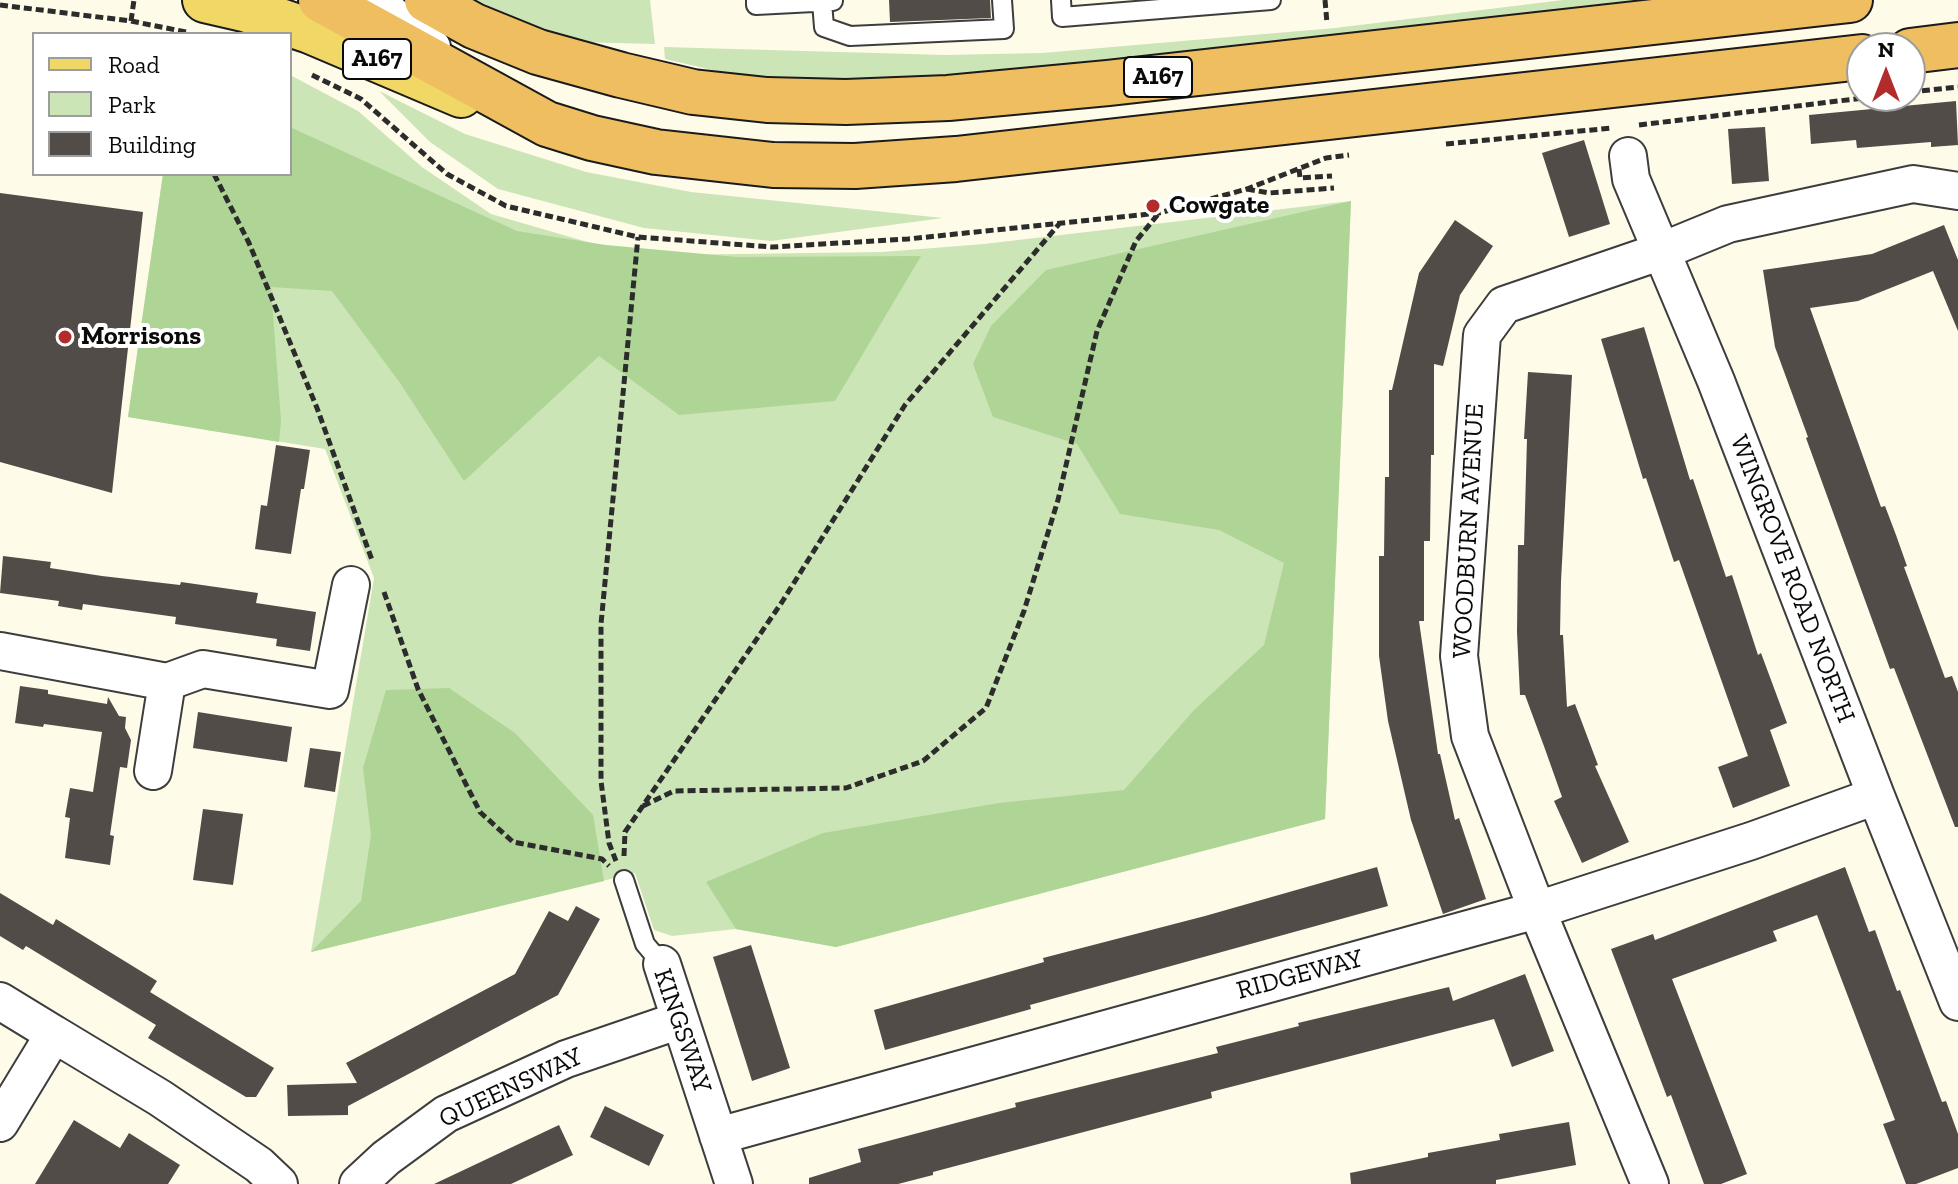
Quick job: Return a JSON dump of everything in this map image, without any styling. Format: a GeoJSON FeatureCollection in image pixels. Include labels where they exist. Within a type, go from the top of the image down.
{"type":"FeatureCollection","features":[{"type":"Feature","properties":{"kind":"highway","name":"A167"},"geometry":{"type":"LineString","coordinates":[[321,0],[547,124],[656,152],[773,165],[855,166],[1071,147],[1846,59]]}},
{"type":"Feature","properties":{"kind":"highway","name":"A167"},"geometry":{"type":"LineString","coordinates":[[427,0],[474,26],[538,52],[621,75],[693,92],[767,100],[846,102],[948,98],[1108,83],[1850,0]]}},
{"type":"Feature","properties":{"kind":"highway"},"geometry":{"type":"LineString","coordinates":[[1926,49],[1958,45]]}},
{"type":"Feature","properties":{"kind":"main road","name":"A167"},"geometry":{"type":"LineString","coordinates":[[205,0],[310,31],[467,98],[547,124]]}},
{"type":"Feature","properties":{"kind":"street"},"geometry":{"type":"LineString","coordinates":[[374,0],[408,25],[475,85]]}},
{"type":"Feature","properties":{"kind":"street","name":"WINGROVE ROAD NORTH"},"geometry":{"type":"LineString","coordinates":[[1624,142],[1631,179],[1716,381],[1958,1002]]}},
{"type":"Feature","properties":{"kind":"street","name":"WOODBURN AVENUE"},"geometry":{"type":"LineString","coordinates":[[1650,1184],[1537,910],[1470,736],[1459,656],[1482,335],[1504,305],[1662,251],[1728,224],[1913,184],[1958,191]]}},
{"type":"Feature","properties":{"kind":"street"},"geometry":{"type":"LineString","coordinates":[[0,651],[167,682],[203,669],[330,690],[370,582]]}},
{"type":"Feature","properties":{"kind":"street"},"geometry":{"type":"LineString","coordinates":[[153,771],[167,682]]}},
{"type":"Feature","properties":{"kind":"street","name":"RIDGEWAY"},"geometry":{"type":"LineString","coordinates":[[718,1136],[1537,910],[1751,841],[1876,796]]}},
{"type":"Feature","properties":{"kind":"street","name":"KINGSWAY"},"geometry":{"type":"LineString","coordinates":[[662,964],[734,1184]]}},
{"type":"Feature","properties":{"kind":"street"},"geometry":{"type":"LineString","coordinates":[[0,1001],[160,1098],[259,1165],[279,1184]]}},
{"type":"Feature","properties":{"kind":"street","name":"QUEENSWAY"},"geometry":{"type":"LineString","coordinates":[[358,1184],[386,1158],[446,1114],[566,1059],[680,1020]]}},
{"type":"Feature","properties":{"kind":"street"},"geometry":{"type":"LineString","coordinates":[[0,1123],[54,1034]]}},
{"type":"Feature","properties":{"kind":"lane"},"geometry":{"type":"LineString","coordinates":[[756,0],[756,5],[828,1],[824,27],[850,36],[1004,29],[1002,0]]}},
{"type":"Feature","properties":{"kind":"lane"},"geometry":{"type":"LineString","coordinates":[[1061,0],[1062,17],[1271,0]]}},
{"type":"Feature","properties":{"kind":"lane","name":"KINGSWAY"},"geometry":{"type":"LineString","coordinates":[[624,880],[645,944],[662,964]]}},
{"type":"Feature","properties":{"kind":"path"},"geometry":{"type":"LineString","coordinates":[[131,21],[134,0]]}},
{"type":"Feature","properties":{"kind":"path"},"geometry":{"type":"LineString","coordinates":[[1325,0],[1327,28]]}},
{"type":"Feature","properties":{"kind":"path"},"geometry":{"type":"LineString","coordinates":[[0,5],[131,21],[184,32]]}},
{"type":"Feature","properties":{"kind":"path"},"geometry":{"type":"LineString","coordinates":[[304,71],[361,99],[447,174],[506,206],[638,237],[772,247],[908,239],[1159,213],[1247,189],[1326,158],[1358,154]]}},
{"type":"Feature","properties":{"kind":"path"},"geometry":{"type":"LineString","coordinates":[[1926,90],[1958,87]]}},
{"type":"Feature","properties":{"kind":"path"},"geometry":{"type":"LineString","coordinates":[[1436,145],[1624,142],[1846,102]]}},
{"type":"Feature","properties":{"kind":"path"},"geometry":{"type":"LineString","coordinates":[[1299,169],[1300,178],[1332,176]]}},
{"type":"Feature","properties":{"kind":"path"},"geometry":{"type":"LineString","coordinates":[[215,176],[249,243],[312,394],[370,582],[418,689],[480,812],[513,842],[602,859],[624,880]]}},
{"type":"Feature","properties":{"kind":"path"},"geometry":{"type":"LineString","coordinates":[[1247,189],[1269,193],[1334,188]]}},
{"type":"Feature","properties":{"kind":"path"},"geometry":{"type":"LineString","coordinates":[[643,806],[674,791],[846,788],[923,761],[986,708],[1024,611],[1058,500],[1097,331],[1136,241],[1159,213]]}},
{"type":"Feature","properties":{"kind":"path"},"geometry":{"type":"LineString","coordinates":[[624,880],[625,832],[782,602],[905,405],[1060,223]]}},
{"type":"Feature","properties":{"kind":"path"},"geometry":{"type":"LineString","coordinates":[[624,880],[609,843],[601,781],[601,624],[638,237]]}},
{"type":"Feature","properties":{"kind":"green space"},"geometry":{"type":"Polygon","coordinates":[[[477,0],[650,0],[655,44],[577,42],[505,16],[477,0]]]}},
{"type":"Feature","properties":{"kind":"green space"},"geometry":{"type":"Polygon","coordinates":[[[1563,0],[1710,0],[941,80],[825,82],[751,79],[665,59],[664,47],[945,55],[1042,53],[1335,28],[1563,0]]]}},
{"type":"Feature","properties":{"kind":"green space"},"geometry":{"type":"Polygon","coordinates":[[[292,76],[358,111],[422,167],[491,214],[615,250],[668,255],[882,252],[984,244],[1351,201],[1325,819],[836,947],[736,929],[672,936],[654,930],[635,873],[311,952],[374,578],[325,449],[128,417],[163,176],[292,176],[292,76]]]}},
{"type":"Feature","properties":{"kind":"green space"},"geometry":{"type":"Polygon","coordinates":[[[379,91],[465,134],[586,172],[691,192],[943,218],[771,241],[644,228],[498,189],[430,142],[379,91]]]}},
{"type":"Feature","properties":{"kind":"green space"},"geometry":{"type":"Polygon","coordinates":[[[292,128],[517,231],[606,245],[737,257],[921,256],[835,401],[679,415],[599,356],[464,481],[400,383],[332,291],[271,287],[281,421],[279,442],[128,417],[163,176],[292,176],[292,128]]]}},
{"type":"Feature","properties":{"kind":"green space"},"geometry":{"type":"Polygon","coordinates":[[[1351,201],[1325,819],[836,947],[736,929],[706,882],[823,833],[999,803],[1124,790],[1194,710],[1264,645],[1284,563],[1219,530],[1120,514],[1077,444],[993,417],[973,364],[991,326],[1046,270],[1351,201]]]}},
{"type":"Feature","properties":{"kind":"green space"},"geometry":{"type":"Polygon","coordinates":[[[449,688],[515,733],[593,815],[604,881],[311,952],[361,901],[371,835],[363,768],[386,690],[449,688]]]}},
{"type":"Feature","properties":{"kind":"building"},"geometry":{"type":"Polygon","coordinates":[[[889,0],[990,0],[991,18],[890,22],[889,0]]]}},
{"type":"Feature","properties":{"kind":"building"},"geometry":{"type":"Polygon","coordinates":[[[1956,101],[1958,145],[1931,147],[1931,142],[1857,148],[1856,140],[1811,144],[1809,115],[1846,111],[1926,112],[1926,104],[1956,101]]]}},
{"type":"Feature","properties":{"kind":"building"},"geometry":{"type":"Polygon","coordinates":[[[1765,127],[1769,181],[1732,184],[1728,129],[1765,127]]]}},
{"type":"Feature","properties":{"kind":"building"},"geometry":{"type":"Polygon","coordinates":[[[1584,140],[1610,224],[1569,237],[1542,153],[1584,140]]]}},
{"type":"Feature","properties":{"kind":"building","name":"Morrisons"},"geometry":{"type":"Polygon","coordinates":[[[0,193],[143,212],[112,493],[0,462],[0,193]]]}},
{"type":"Feature","properties":{"kind":"building"},"geometry":{"type":"Polygon","coordinates":[[[1455,220],[1493,246],[1460,295],[1443,366],[1434,364],[1430,541],[1424,541],[1424,621],[1419,621],[1438,754],[1455,820],[1459,818],[1486,899],[1443,914],[1411,820],[1388,721],[1379,656],[1379,556],[1384,556],[1385,477],[1389,477],[1389,390],[1392,390],[1419,273],[1455,220]]]}},
{"type":"Feature","properties":{"kind":"building"},"geometry":{"type":"Polygon","coordinates":[[[1944,225],[1958,260],[1958,331],[1933,271],[1858,301],[1810,308],[1881,507],[1885,506],[1896,535],[1907,566],[1904,567],[1945,678],[1952,676],[1958,692],[1958,827],[1955,827],[1894,668],[1890,669],[1806,438],[1775,347],[1763,270],[1872,254],[1944,225]]]}},
{"type":"Feature","properties":{"kind":"building"},"geometry":{"type":"Polygon","coordinates":[[[1644,327],[1690,480],[1693,479],[1726,577],[1732,575],[1758,655],[1761,653],[1787,723],[1770,730],[1790,786],[1733,808],[1718,767],[1748,756],[1679,560],[1674,562],[1646,478],[1643,479],[1601,339],[1644,327]]]}},
{"type":"Feature","properties":{"kind":"building"},"geometry":{"type":"Polygon","coordinates":[[[1528,372],[1572,375],[1560,635],[1563,635],[1567,707],[1575,704],[1598,765],[1595,766],[1629,842],[1582,863],[1554,801],[1562,797],[1525,695],[1520,695],[1518,545],[1524,545],[1527,439],[1524,439],[1528,372]]]}},
{"type":"Feature","properties":{"kind":"building"},"geometry":{"type":"Polygon","coordinates":[[[276,445],[310,450],[291,554],[255,549],[261,505],[267,506],[276,445]]]}},
{"type":"Feature","properties":{"kind":"building"},"geometry":{"type":"Polygon","coordinates":[[[3,556],[51,562],[50,568],[102,576],[180,585],[181,582],[258,593],[256,603],[316,612],[310,651],[276,646],[277,639],[175,624],[176,617],[83,604],[82,610],[58,606],[59,601],[0,593],[3,556]]]}},
{"type":"Feature","properties":{"kind":"building"},"geometry":{"type":"Polygon","coordinates":[[[20,686],[107,704],[108,697],[119,716],[126,717],[125,728],[131,740],[127,768],[120,767],[110,835],[114,836],[110,865],[65,858],[70,818],[65,817],[70,788],[93,792],[102,732],[15,723],[20,686]]]}},
{"type":"Feature","properties":{"kind":"building"},"geometry":{"type":"Polygon","coordinates":[[[198,712],[292,727],[287,762],[193,748],[198,712]]]}},
{"type":"Feature","properties":{"kind":"building"},"geometry":{"type":"Polygon","coordinates":[[[310,748],[341,752],[335,792],[304,787],[310,748]]]}},
{"type":"Feature","properties":{"kind":"building"},"geometry":{"type":"Polygon","coordinates":[[[203,809],[243,814],[233,885],[193,880],[203,809]]]}},
{"type":"Feature","properties":{"kind":"building"},"geometry":{"type":"Polygon","coordinates":[[[1377,867],[1388,906],[1030,1005],[1031,1009],[885,1050],[874,1010],[1044,962],[1043,958],[1377,867]]]}},
{"type":"Feature","properties":{"kind":"building"},"geometry":{"type":"Polygon","coordinates":[[[1845,867],[1869,932],[1875,930],[1897,991],[1900,990],[1942,1102],[1946,1101],[1958,1134],[1958,1168],[1916,1184],[1906,1184],[1883,1124],[1895,1120],[1817,915],[1773,931],[1777,941],[1672,979],[1747,1174],[1721,1184],[1704,1184],[1611,949],[1653,934],[1655,940],[1845,867]]]}},
{"type":"Feature","properties":{"kind":"building"},"geometry":{"type":"Polygon","coordinates":[[[0,893],[53,925],[56,919],[157,981],[150,992],[274,1068],[256,1097],[246,1097],[148,1038],[156,1025],[26,946],[23,950],[0,936],[0,893]]]}},
{"type":"Feature","properties":{"kind":"building"},"geometry":{"type":"Polygon","coordinates":[[[576,906],[600,919],[558,995],[348,1106],[348,1115],[288,1116],[287,1085],[357,1083],[346,1063],[515,974],[549,911],[568,921],[576,906]]]}},
{"type":"Feature","properties":{"kind":"building"},"geometry":{"type":"Polygon","coordinates":[[[751,945],[790,1068],[752,1081],[713,957],[751,945]]]}},
{"type":"Feature","properties":{"kind":"building"},"geometry":{"type":"Polygon","coordinates":[[[1525,974],[1554,1051],[1512,1067],[1494,1019],[1211,1092],[1212,1098],[898,1184],[809,1184],[809,1178],[861,1162],[858,1149],[1016,1107],[1015,1103],[1218,1053],[1216,1047],[1299,1026],[1298,1023],[1449,987],[1453,1001],[1525,974]]]}},
{"type":"Feature","properties":{"kind":"building"},"geometry":{"type":"Polygon","coordinates":[[[605,1106],[664,1135],[649,1166],[590,1137],[605,1106]]]}},
{"type":"Feature","properties":{"kind":"building"},"geometry":{"type":"Polygon","coordinates":[[[74,1120],[120,1148],[129,1133],[180,1165],[168,1184],[35,1184],[74,1120]]]}},
{"type":"Feature","properties":{"kind":"building"},"geometry":{"type":"Polygon","coordinates":[[[1569,1122],[1576,1165],[1496,1180],[1496,1184],[1351,1184],[1350,1173],[1428,1157],[1428,1153],[1500,1140],[1499,1134],[1569,1122]]]}},
{"type":"Feature","properties":{"kind":"building"},"geometry":{"type":"Polygon","coordinates":[[[559,1125],[573,1155],[511,1184],[434,1184],[559,1125]]]}},
{"type":"Feature","properties":{"kind":"place","name":"Cowgate"},"geometry":{"type":"Point","coordinates":[1153,206]}},
{"type":"Feature","properties":{"kind":"place","name":"Morrisons"},"geometry":{"type":"Point","coordinates":[65,337]}}]}
